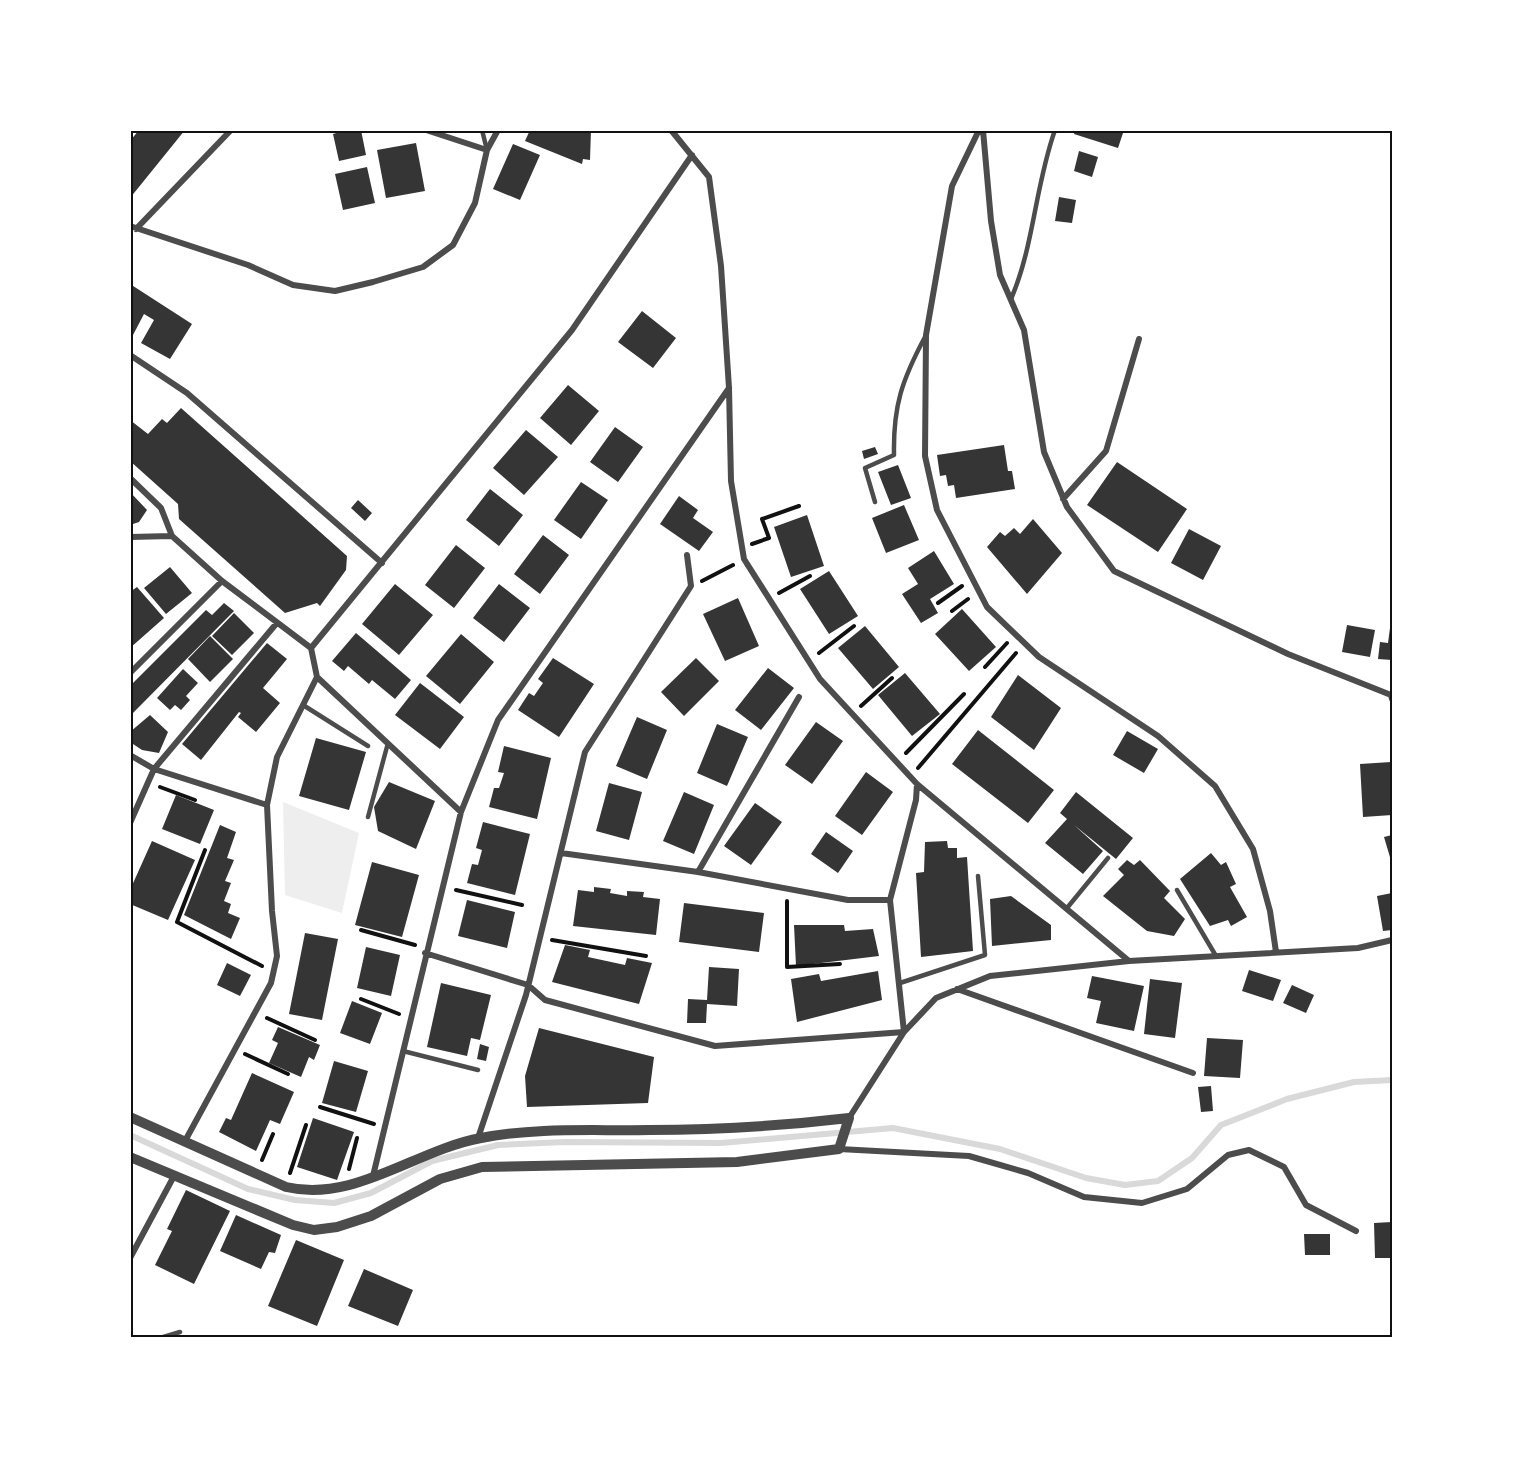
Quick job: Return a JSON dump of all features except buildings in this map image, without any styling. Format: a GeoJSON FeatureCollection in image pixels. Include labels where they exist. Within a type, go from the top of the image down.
{"type":"FeatureCollection","features":[{"type":"Feature","properties":{"kind":"street"},"geometry":{"type":"LineString","coordinates":[[231,130],[133,228],[248,265],[293,285],[334,291],[423,267],[453,245],[476,203],[487,150],[498,130]]}},
{"type":"Feature","properties":{"kind":"street"},"geometry":{"type":"LineString","coordinates":[[426,130],[487,150]]}},
{"type":"Feature","properties":{"kind":"street"},"geometry":{"type":"LineString","coordinates":[[671,130],[709,177],[720,266],[729,388],[731,481],[744,560],[820,679],[917,784],[1129,960]]}},
{"type":"Feature","properties":{"kind":"street"},"geometry":{"type":"LineString","coordinates":[[981,130],[1000,275],[1024,330],[1044,452],[1063,499],[1114,571],[1288,654],[1391,695],[1392,699]]}},
{"type":"Feature","properties":{"kind":"street"},"geometry":{"type":"LineString","coordinates":[[981,130],[951,186],[926,335],[925,456],[937,510],[987,607],[1039,657],[1158,736],[1215,786],[1253,849],[1270,911],[1276,952]]}},
{"type":"Feature","properties":{"kind":"street"},"geometry":{"type":"LineString","coordinates":[[311,648],[572,330],[692,155]]}},
{"type":"Feature","properties":{"kind":"street"},"geometry":{"type":"LineString","coordinates":[[1063,499],[1106,451],[1139,339]]}},
{"type":"Feature","properties":{"kind":"street"},"geometry":{"type":"LineString","coordinates":[[130,355],[187,393],[382,563]]}},
{"type":"Feature","properties":{"kind":"street"},"geometry":{"type":"LineString","coordinates":[[373,1176],[425,950],[461,812],[498,720],[729,388]]}},
{"type":"Feature","properties":{"kind":"street"},"geometry":{"type":"LineString","coordinates":[[130,478],[161,508],[172,536],[222,581],[276,624],[311,648],[317,677],[461,812]]}},
{"type":"Feature","properties":{"kind":"street"},"geometry":{"type":"LineString","coordinates":[[130,537],[172,536]]}},
{"type":"Feature","properties":{"kind":"street"},"geometry":{"type":"LineString","coordinates":[[478,1138],[528,985],[585,752],[691,586],[687,555]]}},
{"type":"Feature","properties":{"kind":"street"},"geometry":{"type":"LineString","coordinates":[[130,673],[222,581]]}},
{"type":"Feature","properties":{"kind":"street"},"geometry":{"type":"LineString","coordinates":[[130,823],[154,769],[276,624]]}},
{"type":"Feature","properties":{"kind":"street"},"geometry":{"type":"LineString","coordinates":[[185,1141],[270,983],[277,956],[272,911],[267,805],[277,757],[317,677]]}},
{"type":"Feature","properties":{"kind":"street"},"geometry":{"type":"LineString","coordinates":[[698,872],[800,697]]}},
{"type":"Feature","properties":{"kind":"street"},"geometry":{"type":"LineString","coordinates":[[130,755],[154,769],[267,805]]}},
{"type":"Feature","properties":{"kind":"street"},"geometry":{"type":"LineString","coordinates":[[904,1032],[890,900],[916,800],[917,784]]}},
{"type":"Feature","properties":{"kind":"street"},"geometry":{"type":"LineString","coordinates":[[561,853],[698,872],[848,900],[890,900]]}},
{"type":"Feature","properties":{"kind":"street"},"geometry":{"type":"LineString","coordinates":[[839,1149],[849,1118],[904,1032],[936,998],[990,976],[1129,960],[1358,948],[1392,940]]}},
{"type":"Feature","properties":{"kind":"street"},"geometry":{"type":"LineString","coordinates":[[425,950],[528,985],[545,1000],[715,1046],[904,1032]]}},
{"type":"Feature","properties":{"kind":"street"},"geometry":{"type":"LineString","coordinates":[[957,990],[1193,1073]]}},
{"type":"Feature","properties":{"kind":"street"},"geometry":{"type":"LineString","coordinates":[[130,1117],[286,1187],[307,1192],[343,1188],[478,1138],[519,1132],[741,1130],[849,1118]]}},
{"type":"Feature","properties":{"kind":"street"},"geometry":{"type":"LineString","coordinates":[[130,1156],[293,1225],[314,1230],[338,1227],[371,1216],[440,1179],[482,1167],[737,1162],[839,1149],[969,1156],[1028,1173],[1084,1197],[1142,1203],[1187,1189],[1228,1155],[1249,1150],[1284,1167],[1306,1205],[1356,1231]]}},
{"type":"Feature","properties":{"kind":"street"},"geometry":{"type":"LineString","coordinates":[[130,1258],[174,1176]]}},
{"type":"Feature","properties":{"kind":"lane"},"geometry":{"type":"LineString","coordinates":[[482,130],[487,150]]}},
{"type":"Feature","properties":{"kind":"lane"},"geometry":{"type":"LineString","coordinates":[[1011,299],[1024,271],[1045,159],[1055,130]]}},
{"type":"Feature","properties":{"kind":"lane"},"geometry":{"type":"LineString","coordinates":[[875,501],[865,468],[894,455],[893,421],[905,374],[926,335]]}},
{"type":"Feature","properties":{"kind":"lane"},"geometry":{"type":"LineString","coordinates":[[303,705],[368,746]]}},
{"type":"Feature","properties":{"kind":"lane"},"geometry":{"type":"LineString","coordinates":[[368,817],[388,743]]}},
{"type":"Feature","properties":{"kind":"lane"},"geometry":{"type":"LineString","coordinates":[[1067,909],[1108,858]]}},
{"type":"Feature","properties":{"kind":"lane"},"geometry":{"type":"LineString","coordinates":[[900,983],[985,955],[978,876]]}},
{"type":"Feature","properties":{"kind":"lane"},"geometry":{"type":"LineString","coordinates":[[1177,890],[1216,956]]}},
{"type":"Feature","properties":{"kind":"lane"},"geometry":{"type":"LineString","coordinates":[[403,1051],[478,1070]]}},
{"type":"Feature","properties":{"kind":"lane"},"geometry":{"type":"LineString","coordinates":[[160,1338],[180,1332]]}},
{"type":"Feature","properties":{"kind":"path"},"geometry":{"type":"LineString","coordinates":[[742,548],[769,538],[762,519],[799,506]]}},
{"type":"Feature","properties":{"kind":"path"},"geometry":{"type":"LineString","coordinates":[[691,586],[744,560]]}},
{"type":"Feature","properties":{"kind":"path"},"geometry":{"type":"LineString","coordinates":[[769,598],[810,576]]}},
{"type":"Feature","properties":{"kind":"path"},"geometry":{"type":"LineString","coordinates":[[938,603],[957,590]]}},
{"type":"Feature","properties":{"kind":"path"},"geometry":{"type":"LineString","coordinates":[[952,611],[978,591]]}},
{"type":"Feature","properties":{"kind":"path"},"geometry":{"type":"LineString","coordinates":[[809,661],[854,626]]}},
{"type":"Feature","properties":{"kind":"path"},"geometry":{"type":"LineString","coordinates":[[985,667],[1015,634]]}},
{"type":"Feature","properties":{"kind":"path"},"geometry":{"type":"LineString","coordinates":[[911,777],[1024,643]]}},
{"type":"Feature","properties":{"kind":"path"},"geometry":{"type":"LineString","coordinates":[[852,714],[892,678]]}},
{"type":"Feature","properties":{"kind":"path"},"geometry":{"type":"LineString","coordinates":[[897,762],[964,694]]}},
{"type":"Feature","properties":{"kind":"path"},"geometry":{"type":"LineString","coordinates":[[148,784],[195,800]]}},
{"type":"Feature","properties":{"kind":"path"},"geometry":{"type":"LineString","coordinates":[[205,850],[177,922],[273,972]]}},
{"type":"Feature","properties":{"kind":"path"},"geometry":{"type":"LineString","coordinates":[[441,887],[522,905]]}},
{"type":"Feature","properties":{"kind":"path"},"geometry":{"type":"LineString","coordinates":[[786,889],[787,967],[840,964]]}},
{"type":"Feature","properties":{"kind":"path"},"geometry":{"type":"LineString","coordinates":[[361,930],[425,950]]}},
{"type":"Feature","properties":{"kind":"path"},"geometry":{"type":"LineString","coordinates":[[540,938],[646,956]]}},
{"type":"Feature","properties":{"kind":"path"},"geometry":{"type":"LineString","coordinates":[[361,999],[410,1018]]}},
{"type":"Feature","properties":{"kind":"path"},"geometry":{"type":"LineString","coordinates":[[254,1012],[315,1040]]}},
{"type":"Feature","properties":{"kind":"path"},"geometry":{"type":"LineString","coordinates":[[234,1049],[288,1074]]}},
{"type":"Feature","properties":{"kind":"path"},"geometry":{"type":"LineString","coordinates":[[320,1107],[385,1127]]}},
{"type":"Feature","properties":{"kind":"path"},"geometry":{"type":"LineString","coordinates":[[286,1187],[306,1125]]}},
{"type":"Feature","properties":{"kind":"path"},"geometry":{"type":"LineString","coordinates":[[256,1174],[273,1134]]}},
{"type":"Feature","properties":{"kind":"path"},"geometry":{"type":"LineString","coordinates":[[343,1188],[357,1138]]}},
{"type":"Feature","properties":{"kind":"shaded area"},"geometry":{"type":"Polygon","coordinates":[[[283,802],[359,833],[342,913],[285,895],[283,802]]]}},
{"type":"Feature","properties":{"kind":"waterway"},"geometry":{"type":"LineString","coordinates":[[130,1135],[248,1189],[295,1200],[334,1203],[371,1193],[432,1161],[498,1145],[565,1142],[721,1143],[893,1128],[1000,1149],[1086,1178],[1125,1185],[1158,1181],[1192,1158],[1221,1125],[1287,1099],[1354,1082],[1392,1080]]}}]}
